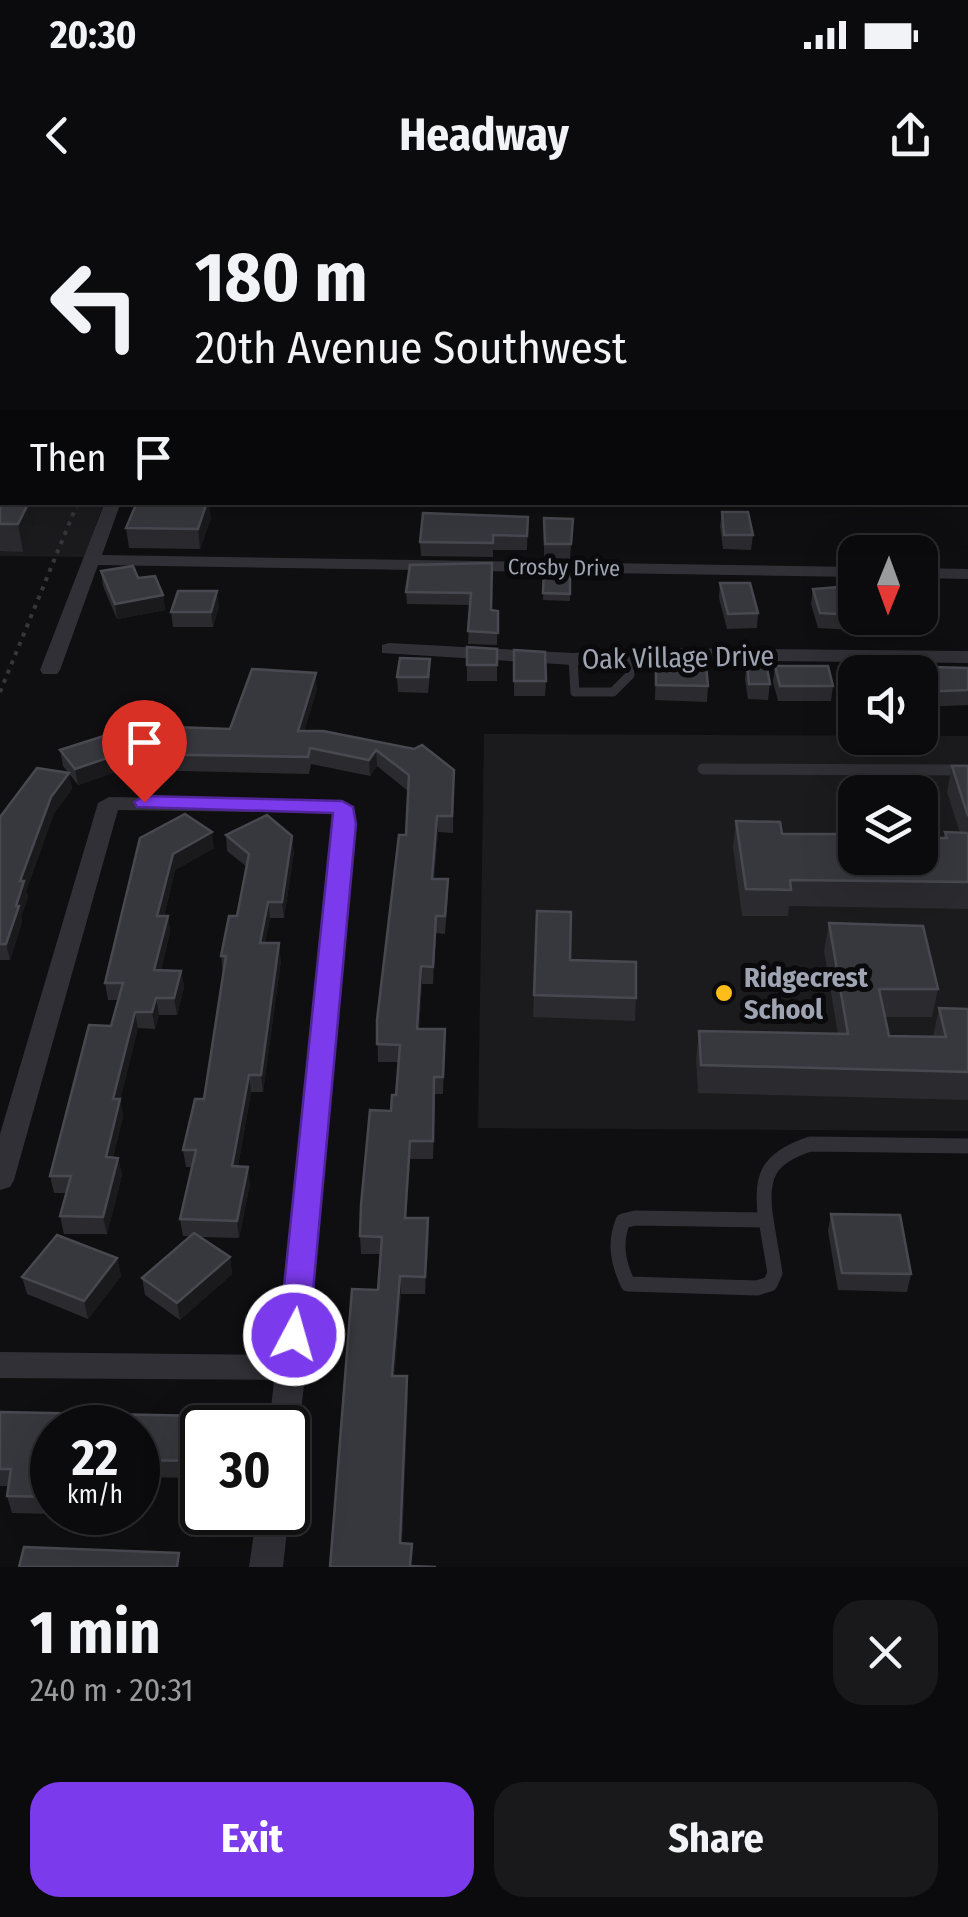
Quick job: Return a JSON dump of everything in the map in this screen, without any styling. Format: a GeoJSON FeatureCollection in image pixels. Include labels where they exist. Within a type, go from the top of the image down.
{"type":"FeatureCollection","features":[{"type":"Feature","properties":{"kind":"street"},"geometry":{"type":"LineString","coordinates":[[50,670],[113,505]]}},
{"type":"Feature","properties":{"kind":"street","name":"Crosby Drive"},"geometry":{"type":"LineString","coordinates":[[94,560],[838,572]]}},
{"type":"Feature","properties":{"kind":"street"},"geometry":{"type":"LineString","coordinates":[[938,573],[968,574]]}},
{"type":"Feature","properties":{"kind":"street","name":"Oak Village Drive"},"geometry":{"type":"LineString","coordinates":[[389,649],[573,659],[628,655],[968,657]]}},
{"type":"Feature","properties":{"kind":"street"},"geometry":{"type":"LineString","coordinates":[[0,1180],[109,803],[342,807],[345,824],[287,1405]]}},
{"type":"Feature","properties":{"kind":"street"},"geometry":{"type":"LineString","coordinates":[[0,1365],[291,1368]]}},
{"type":"Feature","properties":{"kind":"street"},"geometry":{"type":"LineString","coordinates":[[266,1567],[270,1535]]}},
{"type":"Feature","properties":{"kind":"lane"},"geometry":{"type":"LineString","coordinates":[[573,659],[575,692],[614,692],[630,676],[628,655]]}},
{"type":"Feature","properties":{"kind":"lane"},"geometry":{"type":"LineString","coordinates":[[703,769],[968,770]]}},
{"type":"Feature","properties":{"kind":"lane"},"geometry":{"type":"LineString","coordinates":[[766,1220],[623,1221],[618,1230],[620,1270],[628,1284],[645,1287],[757,1288],[770,1284],[775,1273],[762,1189],[765,1169],[788,1148],[810,1144],[968,1146]]}},
{"type":"Feature","properties":{"kind":"path"},"geometry":{"type":"LineString","coordinates":[[0,692],[77,505]]}},
{"type":"Feature","properties":{"kind":"shaded area"},"geometry":{"type":"Polygon","coordinates":[[[0,505],[103,505],[84,557],[0,556],[0,505]]]}},
{"type":"Feature","properties":{"kind":"shaded area","name":"Ridgecrest School"},"geometry":{"type":"Polygon","coordinates":[[[484,734],[838,735],[838,755],[938,755],[938,736],[968,736],[968,1131],[478,1128],[484,734]]]}},
{"type":"Feature","properties":{"kind":"building"},"geometry":{"type":"Polygon","coordinates":[[[0,505],[28,505],[18,524],[0,524],[0,505]]]}},
{"type":"Feature","properties":{"kind":"building"},"geometry":{"type":"Polygon","coordinates":[[[136,505],[206,505],[198,529],[126,528],[136,505]]]}},
{"type":"Feature","properties":{"kind":"building"},"geometry":{"type":"Polygon","coordinates":[[[722,512],[748,512],[753,535],[724,535],[722,512]]]}},
{"type":"Feature","properties":{"kind":"building"},"geometry":{"type":"Polygon","coordinates":[[[423,513],[528,517],[527,536],[493,535],[493,543],[420,542],[423,513]]]}},
{"type":"Feature","properties":{"kind":"building"},"geometry":{"type":"Polygon","coordinates":[[[544,518],[573,519],[571,544],[545,544],[544,518]]]}},
{"type":"Feature","properties":{"kind":"building"},"geometry":{"type":"Polygon","coordinates":[[[492,563],[491,610],[498,611],[498,633],[468,631],[471,593],[406,592],[410,565],[492,563]]]}},
{"type":"Feature","properties":{"kind":"building"},"geometry":{"type":"Polygon","coordinates":[[[133,566],[138,578],[155,576],[163,595],[115,604],[101,571],[133,566]]]}},
{"type":"Feature","properties":{"kind":"building"},"geometry":{"type":"Polygon","coordinates":[[[544,568],[570,569],[570,594],[543,593],[544,568]]]}},
{"type":"Feature","properties":{"kind":"building"},"geometry":{"type":"Polygon","coordinates":[[[720,583],[750,583],[758,613],[728,614],[720,583]]]}},
{"type":"Feature","properties":{"kind":"building"},"geometry":{"type":"Polygon","coordinates":[[[838,587],[838,614],[820,613],[813,589],[838,587]]]}},
{"type":"Feature","properties":{"kind":"building"},"geometry":{"type":"Polygon","coordinates":[[[178,591],[217,591],[211,612],[171,612],[178,591]]]}},
{"type":"Feature","properties":{"kind":"building"},"geometry":{"type":"Polygon","coordinates":[[[467,647],[497,649],[497,665],[467,665],[467,647]]]}},
{"type":"Feature","properties":{"kind":"building"},"geometry":{"type":"Polygon","coordinates":[[[514,650],[545,652],[546,681],[514,681],[514,650]]]}},
{"type":"Feature","properties":{"kind":"building"},"geometry":{"type":"Polygon","coordinates":[[[400,658],[430,659],[428,677],[397,677],[400,658]]]}},
{"type":"Feature","properties":{"kind":"building"},"geometry":{"type":"Polygon","coordinates":[[[747,663],[766,663],[770,684],[749,684],[747,663]]]}},
{"type":"Feature","properties":{"kind":"building"},"geometry":{"type":"Polygon","coordinates":[[[656,664],[706,665],[708,686],[656,685],[656,664]]]}},
{"type":"Feature","properties":{"kind":"building"},"geometry":{"type":"Polygon","coordinates":[[[775,666],[828,666],[833,686],[780,686],[775,666]]]}},
{"type":"Feature","properties":{"kind":"building"},"geometry":{"type":"Polygon","coordinates":[[[938,667],[968,668],[968,690],[938,691],[938,667]]]}},
{"type":"Feature","properties":{"kind":"building"},"geometry":{"type":"Polygon","coordinates":[[[252,669],[316,673],[298,731],[323,731],[414,749],[422,745],[454,770],[452,816],[437,816],[432,879],[448,879],[445,916],[436,916],[433,967],[421,966],[417,1029],[445,1029],[443,1077],[434,1077],[433,1141],[410,1141],[405,1218],[428,1218],[425,1277],[400,1276],[392,1376],[407,1376],[400,1543],[412,1544],[410,1566],[436,1567],[330,1567],[352,1289],[378,1290],[382,1237],[360,1236],[361,1205],[370,1110],[391,1111],[392,1095],[396,1095],[400,1045],[377,1044],[377,1020],[399,835],[406,835],[409,775],[376,750],[369,760],[310,748],[308,757],[134,754],[145,726],[230,729],[252,669]]]}},
{"type":"Feature","properties":{"kind":"building"},"geometry":{"type":"Polygon","coordinates":[[[110,734],[125,752],[75,769],[60,750],[110,734]]]}},
{"type":"Feature","properties":{"kind":"building"},"geometry":{"type":"Polygon","coordinates":[[[952,766],[968,766],[968,816],[952,766]]]}},
{"type":"Feature","properties":{"kind":"building"},"geometry":{"type":"Polygon","coordinates":[[[37,768],[69,773],[51,797],[20,881],[24,881],[19,906],[6,944],[0,944],[0,817],[37,768]]]}},
{"type":"Feature","properties":{"kind":"building"},"geometry":{"type":"Polygon","coordinates":[[[185,814],[212,832],[173,854],[157,916],[168,916],[154,970],[181,971],[174,998],[156,998],[152,1012],[135,1012],[113,1099],[120,1099],[106,1157],[118,1158],[103,1217],[60,1216],[71,1176],[50,1176],[89,1025],[111,1026],[123,983],[105,983],[140,838],[185,814]]]}},
{"type":"Feature","properties":{"kind":"building"},"geometry":{"type":"Polygon","coordinates":[[[267,815],[292,836],[282,902],[268,902],[260,943],[279,943],[261,1075],[249,1075],[232,1166],[248,1167],[237,1221],[180,1219],[196,1150],[183,1150],[195,1099],[204,1099],[226,956],[221,956],[229,916],[237,916],[249,854],[226,835],[267,815]]]}},
{"type":"Feature","properties":{"kind":"building"},"geometry":{"type":"Polygon","coordinates":[[[736,821],[780,822],[782,834],[838,834],[838,875],[938,875],[938,838],[947,838],[945,832],[968,833],[968,882],[790,880],[791,890],[746,889],[736,821]]]}},
{"type":"Feature","properties":{"kind":"building"},"geometry":{"type":"Polygon","coordinates":[[[537,911],[571,912],[570,960],[636,962],[636,998],[534,995],[537,911]]]}},
{"type":"Feature","properties":{"kind":"building"},"geometry":{"type":"Polygon","coordinates":[[[829,923],[923,926],[938,989],[879,989],[889,1036],[946,1037],[939,1008],[968,1009],[968,1072],[701,1065],[699,1031],[848,1034],[829,923]]]}},
{"type":"Feature","properties":{"kind":"building"},"geometry":{"type":"Polygon","coordinates":[[[831,1214],[900,1215],[911,1274],[842,1273],[831,1214]]]}},
{"type":"Feature","properties":{"kind":"building"},"geometry":{"type":"Polygon","coordinates":[[[194,1233],[230,1257],[177,1303],[142,1278],[194,1233]]]}},
{"type":"Feature","properties":{"kind":"building"},"geometry":{"type":"Polygon","coordinates":[[[57,1235],[117,1258],[84,1301],[22,1277],[57,1235]]]}},
{"type":"Feature","properties":{"kind":"building"},"geometry":{"type":"Polygon","coordinates":[[[0,1412],[30,1413],[30,1497],[7,1496],[11,1469],[0,1469],[0,1412]]]}},
{"type":"Feature","properties":{"kind":"building"},"geometry":{"type":"Polygon","coordinates":[[[160,1415],[180,1416],[180,1461],[160,1460],[160,1415]]]}},
{"type":"Feature","properties":{"kind":"building"},"geometry":{"type":"Polygon","coordinates":[[[24,1547],[179,1553],[177,1567],[19,1567],[24,1547]]]}},
{"type":"Feature","properties":{"kind":"place","name":"Ridgecrest School"},"geometry":{"type":"Point","coordinates":[724,993]}},
{"type":"Feature","properties":{"kind":"route"},"geometry":{"type":"LineString","coordinates":[[144,802],[342,807],[345,824],[294,1335]]}}]}
